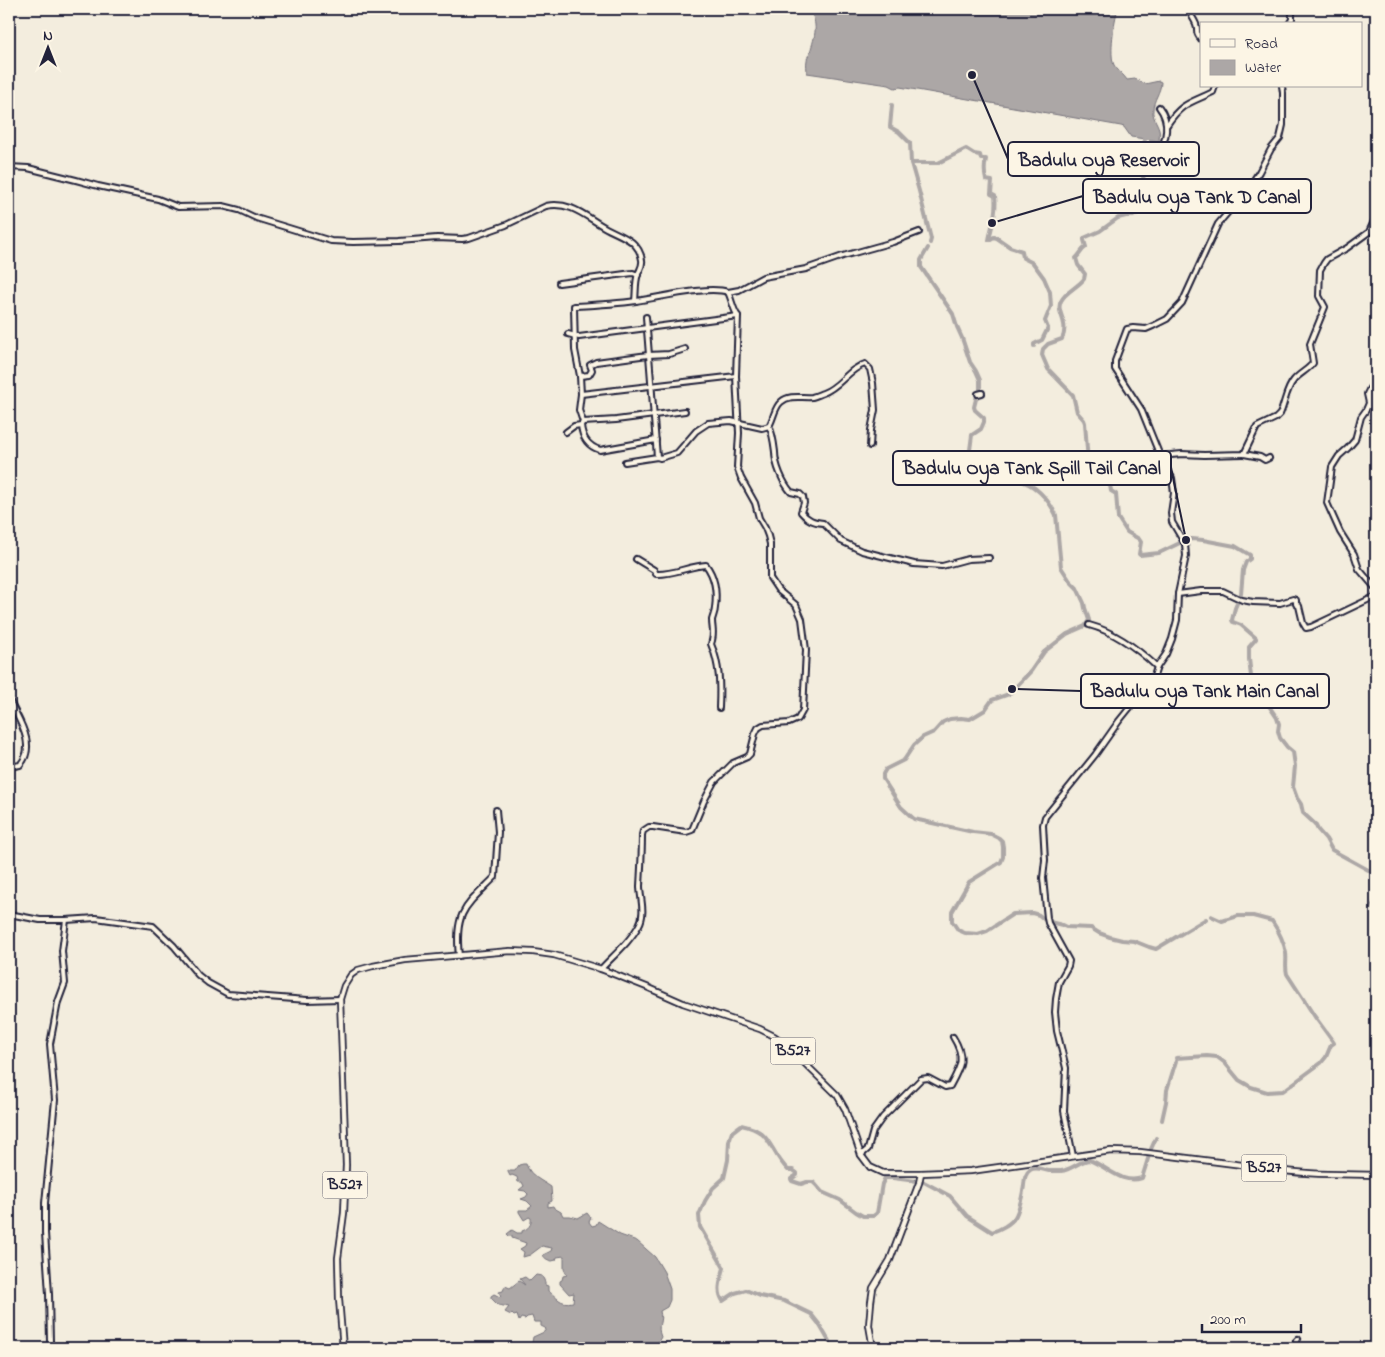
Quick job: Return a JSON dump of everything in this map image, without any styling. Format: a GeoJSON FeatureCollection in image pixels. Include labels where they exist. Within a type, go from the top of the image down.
{"type":"FeatureCollection","features":[{"type":"Feature","properties":{"kind":"main road","name":"B527"},"geometry":{"type":"LineString","coordinates":[[343,1348],[338,1258],[344,1213],[346,1165],[340,1000],[346,982],[362,968],[405,960],[510,951],[533,952],[569,959],[601,969],[694,1007],[766,1031],[781,1040],[837,1095],[845,1109],[861,1156],[870,1167],[882,1173],[980,1170],[1111,1151],[1150,1154],[1286,1172],[1376,1175]]}},
{"type":"Feature","properties":{"kind":"main road"},"geometry":{"type":"LineString","coordinates":[[873,1348],[869,1325],[873,1288],[890,1260],[921,1173]]}},
{"type":"Feature","properties":{"kind":"street"},"geometry":{"type":"LineString","coordinates":[[1188,9],[1196,24],[1196,33],[1200,38]]}},
{"type":"Feature","properties":{"kind":"street"},"geometry":{"type":"LineString","coordinates":[[1290,22],[1292,9]]}},
{"type":"Feature","properties":{"kind":"street"},"geometry":{"type":"LineString","coordinates":[[1167,125],[1175,113],[1184,105],[1213,92],[1214,88]]}},
{"type":"Feature","properties":{"kind":"street"},"geometry":{"type":"LineString","coordinates":[[1073,1156],[1064,1111],[1066,1068],[1055,1012],[1060,982],[1069,961],[1048,921],[1043,878],[1045,860],[1043,826],[1045,817],[1095,756],[1119,721],[1153,679],[1157,667],[1166,654],[1172,639],[1177,620],[1178,594],[1186,556],[1185,544],[1172,522],[1174,486],[1172,478],[1160,456],[1145,417],[1114,368],[1115,360],[1128,329],[1146,329],[1153,326],[1167,319],[1182,303],[1218,224],[1248,189],[1260,172],[1271,149],[1280,138],[1283,125],[1282,88]]}},
{"type":"Feature","properties":{"kind":"street"},"geometry":{"type":"LineString","coordinates":[[1159,107],[1167,120],[1164,143],[1159,155],[1173,160],[1166,167]]}},
{"type":"Feature","properties":{"kind":"street"},"geometry":{"type":"LineString","coordinates":[[9,167],[28,168],[158,199],[178,207],[224,206],[331,241],[462,239],[506,225],[546,206],[570,207],[586,214],[607,228],[618,232],[632,241],[637,247],[642,267],[638,275],[635,301]]}},
{"type":"Feature","properties":{"kind":"street"},"geometry":{"type":"LineString","coordinates":[[1244,454],[1258,427],[1280,414],[1291,384],[1313,363],[1310,344],[1324,307],[1319,296],[1320,270],[1327,259],[1347,248],[1369,232],[1376,217]]}},
{"type":"Feature","properties":{"kind":"street"},"geometry":{"type":"LineString","coordinates":[[656,440],[600,450],[592,447],[582,433],[579,410],[581,394],[580,376],[575,350],[574,306],[635,301],[701,290],[723,290],[728,292],[739,290],[763,277],[806,269],[919,232]]}},
{"type":"Feature","properties":{"kind":"street"},"geometry":{"type":"LineString","coordinates":[[559,283],[634,273],[638,275]]}},
{"type":"Feature","properties":{"kind":"street"},"geometry":{"type":"LineString","coordinates":[[601,969],[625,946],[641,920],[640,887],[643,830],[653,827],[686,832],[692,830],[714,782],[733,763],[747,758],[758,728],[763,725],[798,719],[803,710],[806,650],[802,619],[796,605],[778,590],[770,578],[770,544],[768,536],[759,518],[755,503],[737,467],[739,433],[736,376],[738,316],[728,292]]}},
{"type":"Feature","properties":{"kind":"street"},"geometry":{"type":"LineString","coordinates":[[568,334],[575,336],[738,316]]}},
{"type":"Feature","properties":{"kind":"street"},"geometry":{"type":"LineString","coordinates":[[646,317],[657,456]]}},
{"type":"Feature","properties":{"kind":"street"},"geometry":{"type":"LineString","coordinates":[[580,376],[589,375],[592,370],[590,365],[592,364],[648,355],[669,354],[685,349]]}},
{"type":"Feature","properties":{"kind":"street"},"geometry":{"type":"LineString","coordinates":[[625,462],[657,456],[660,458],[678,453],[696,431],[708,423],[730,421],[762,428],[769,426],[776,408],[782,401],[790,398],[812,397],[825,393],[850,373],[865,364],[870,369],[874,392],[875,410],[870,446]]}},
{"type":"Feature","properties":{"kind":"street"},"geometry":{"type":"LineString","coordinates":[[581,394],[736,376]]}},
{"type":"Feature","properties":{"kind":"street"},"geometry":{"type":"LineString","coordinates":[[1376,385],[1370,388],[1368,394],[1369,403],[1361,417],[1354,440],[1339,456],[1332,467],[1327,503],[1340,532],[1354,554],[1359,569],[1376,589]]}},
{"type":"Feature","properties":{"kind":"street"},"geometry":{"type":"LineString","coordinates":[[566,432],[582,423],[685,411]]}},
{"type":"Feature","properties":{"kind":"street"},"geometry":{"type":"LineString","coordinates":[[769,426],[782,480],[791,492],[800,494],[803,497],[804,503],[801,512],[810,520],[823,523],[841,541],[862,550],[914,564],[942,566],[968,559],[989,558]]}},
{"type":"Feature","properties":{"kind":"street"},"geometry":{"type":"LineString","coordinates":[[1160,456],[1244,454],[1260,457],[1265,460],[1269,458]]}},
{"type":"Feature","properties":{"kind":"street"},"geometry":{"type":"LineString","coordinates":[[636,559],[654,570],[656,574],[663,575],[685,568],[706,565],[711,571],[714,581],[715,608],[712,619],[714,636],[711,644],[716,656],[720,680],[719,708]]}},
{"type":"Feature","properties":{"kind":"street"},"geometry":{"type":"LineString","coordinates":[[1178,594],[1223,591],[1242,600],[1252,602],[1280,602],[1293,599],[1296,600],[1296,604],[1299,606],[1306,628],[1376,596]]}},
{"type":"Feature","properties":{"kind":"street"},"geometry":{"type":"LineString","coordinates":[[1089,625],[1117,637],[1157,667]]}},
{"type":"Feature","properties":{"kind":"street"},"geometry":{"type":"LineString","coordinates":[[9,698],[23,730],[28,752],[20,765],[9,767]]}},
{"type":"Feature","properties":{"kind":"street"},"geometry":{"type":"LineString","coordinates":[[459,956],[458,929],[465,909],[472,899],[495,877],[498,832],[496,810]]}},
{"type":"Feature","properties":{"kind":"street"},"geometry":{"type":"LineString","coordinates":[[9,914],[40,920],[96,918],[153,926],[174,946],[198,975],[228,994],[340,1000]]}},
{"type":"Feature","properties":{"kind":"street"},"geometry":{"type":"LineString","coordinates":[[49,1348],[45,1204],[55,1100],[50,1044],[53,1024],[65,983],[62,951],[66,920]]}},
{"type":"Feature","properties":{"kind":"street"},"geometry":{"type":"LineString","coordinates":[[861,1156],[868,1149],[873,1130],[883,1116],[921,1079],[926,1077],[945,1087],[950,1086],[961,1062],[953,1037]]}},
{"type":"Feature","properties":{"kind":"street"},"geometry":{"type":"LineString","coordinates":[[1295,1348],[1298,1339]]}},
{"type":"Feature","properties":{"kind":"water"},"geometry":{"type":"Polygon","coordinates":[[[809,9],[1118,9],[1112,46],[1114,65],[1127,80],[1135,79],[1145,84],[1161,82],[1153,106],[1154,117],[1159,129],[1159,141],[1131,137],[1124,127],[1121,126],[900,87],[895,88],[889,85],[807,73],[807,59],[815,30],[814,20],[809,9]]]}},
{"type":"Feature","properties":{"kind":"water"},"geometry":{"type":"Polygon","coordinates":[[[526,1164],[537,1178],[551,1187],[552,1201],[548,1203],[548,1207],[553,1206],[563,1216],[578,1218],[587,1213],[591,1218],[589,1222],[592,1226],[596,1225],[598,1221],[620,1235],[637,1241],[655,1257],[664,1272],[670,1289],[670,1300],[667,1307],[660,1311],[659,1329],[661,1337],[658,1342],[646,1342],[634,1348],[531,1348],[533,1337],[544,1332],[546,1329],[541,1326],[541,1322],[534,1322],[532,1316],[525,1319],[521,1318],[519,1321],[517,1315],[514,1316],[505,1312],[509,1307],[498,1305],[491,1298],[494,1294],[500,1297],[499,1292],[503,1291],[505,1286],[510,1288],[519,1281],[525,1285],[520,1279],[525,1277],[530,1281],[536,1275],[542,1276],[545,1285],[548,1286],[548,1291],[559,1300],[568,1303],[573,1302],[574,1293],[569,1294],[560,1284],[563,1276],[567,1275],[564,1269],[564,1256],[557,1257],[556,1260],[552,1261],[548,1260],[543,1255],[551,1251],[552,1248],[542,1246],[530,1255],[523,1257],[524,1252],[520,1249],[526,1243],[507,1234],[512,1230],[522,1233],[531,1223],[531,1218],[529,1217],[524,1220],[519,1212],[519,1210],[527,1210],[532,1206],[527,1201],[521,1199],[528,1194],[525,1191],[519,1190],[524,1186],[522,1182],[518,1182],[517,1177],[510,1176],[508,1172],[508,1170],[515,1171],[519,1165],[526,1164]]]}},
{"type":"Feature","properties":{"kind":"waterway"},"geometry":{"type":"LineString","coordinates":[[892,105],[890,127],[899,132],[910,143],[911,163],[931,239],[930,243]]}},
{"type":"Feature","properties":{"kind":"waterway"},"geometry":{"type":"LineString","coordinates":[[1145,139],[1141,164],[1146,184],[1135,196],[1139,212],[1133,216],[1118,218],[1100,231],[1084,238],[1086,247],[1076,258],[1078,265],[1085,274],[1084,279],[1065,295],[1061,301],[1060,309],[1064,322],[1062,339],[1048,344],[1043,349],[1042,355],[1048,369],[1073,395],[1077,412],[1085,423],[1088,462],[1105,478],[1111,491],[1116,494],[1118,518],[1127,532],[1141,542],[1140,555],[1159,553],[1192,539],[1235,546],[1250,555],[1250,559],[1246,562],[1243,570],[1241,594],[1232,620],[1256,638],[1249,647],[1249,659],[1252,685],[1257,692],[1257,700],[1269,706],[1277,718],[1280,738],[1293,752],[1295,766],[1293,787],[1303,813],[1315,824],[1332,850],[1372,872],[1376,892]]}},
{"type":"Feature","properties":{"kind":"waterway"},"geometry":{"type":"LineString","coordinates":[[911,163],[938,163],[966,149],[980,155],[981,159],[986,159],[985,177],[986,180],[992,181],[991,194],[995,196],[995,213],[989,240],[994,237],[1010,247],[1022,251],[1023,258],[1033,263],[1044,278],[1050,292],[1051,306],[1045,321],[1048,328],[1042,340],[1034,344],[1034,346]]}},
{"type":"Feature","properties":{"kind":"waterway"},"geometry":{"type":"LineString","coordinates":[[928,248],[921,260],[921,267],[953,314],[970,362],[980,380],[980,391],[974,407],[984,418],[984,422],[981,429],[972,435],[970,450],[972,457],[978,466],[990,471],[1004,481],[1016,480],[1029,484],[1049,503],[1056,515],[1061,567],[1077,588],[1089,620],[1085,626],[1067,634],[1044,652],[1031,671],[1009,694],[992,700],[985,710],[970,719],[950,719],[943,722],[934,732],[923,737],[914,745],[904,760],[886,769],[883,779],[901,807],[914,819],[991,834],[1002,841],[1003,857],[1001,862],[969,882],[952,912],[952,921],[958,930],[965,933],[978,934],[987,931],[1013,914],[1032,913],[1039,915],[1046,921],[1066,927],[1091,928],[1110,937],[1134,941],[1156,949],[1206,919]]}},
{"type":"Feature","properties":{"kind":"waterway"},"geometry":{"type":"LineString","coordinates":[[1376,900],[1373,905],[1376,915]]}},
{"type":"Feature","properties":{"kind":"waterway"},"geometry":{"type":"LineString","coordinates":[[1176,1058],[1217,1057],[1225,1063],[1239,1080],[1251,1087],[1267,1092],[1283,1091],[1321,1063],[1334,1043],[1287,974],[1285,949],[1272,921],[1253,916],[1238,916],[1222,921],[1211,916]]}},
{"type":"Feature","properties":{"kind":"waterway"},"geometry":{"type":"LineString","coordinates":[[1376,922],[1376,931]]}},
{"type":"Feature","properties":{"kind":"waterway"},"geometry":{"type":"LineString","coordinates":[[1162,1120],[1167,1090],[1176,1061]]}},
{"type":"Feature","properties":{"kind":"waterway"},"geometry":{"type":"LineString","coordinates":[[833,1348],[811,1314],[784,1301],[760,1296],[746,1290],[735,1293],[723,1301],[721,1297],[720,1285],[724,1268],[700,1227],[699,1215],[713,1188],[724,1178],[732,1132],[741,1125],[759,1132],[769,1142],[788,1170],[793,1170],[797,1173],[791,1179],[792,1181],[801,1184],[813,1182],[822,1192],[840,1200],[863,1216],[873,1216],[877,1213],[882,1184],[885,1178],[916,1181]]}},
{"type":"Feature","properties":{"kind":"waterway"},"geometry":{"type":"LineString","coordinates":[[922,1181],[950,1196],[967,1216],[992,1232],[1005,1226],[1015,1217],[1021,1201],[1025,1177],[1030,1170],[1037,1168],[1061,1171],[1089,1160],[1121,1177],[1127,1179],[1142,1178],[1156,1138]]}},
{"type":"Feature","properties":{"kind":"place","name":"Badulu Oya Reservoir"},"geometry":{"type":"Point","coordinates":[972,75]}},
{"type":"Feature","properties":{"kind":"place","name":"Badulu Oya Tank D Canal"},"geometry":{"type":"Point","coordinates":[992,223]}},
{"type":"Feature","properties":{"kind":"place","name":"Badulu Oya Tank Spill Tail Canal"},"geometry":{"type":"Point","coordinates":[1186,540]}},
{"type":"Feature","properties":{"kind":"place","name":"Badulu Oya Tank Main Canal"},"geometry":{"type":"Point","coordinates":[1012,689]}}]}
